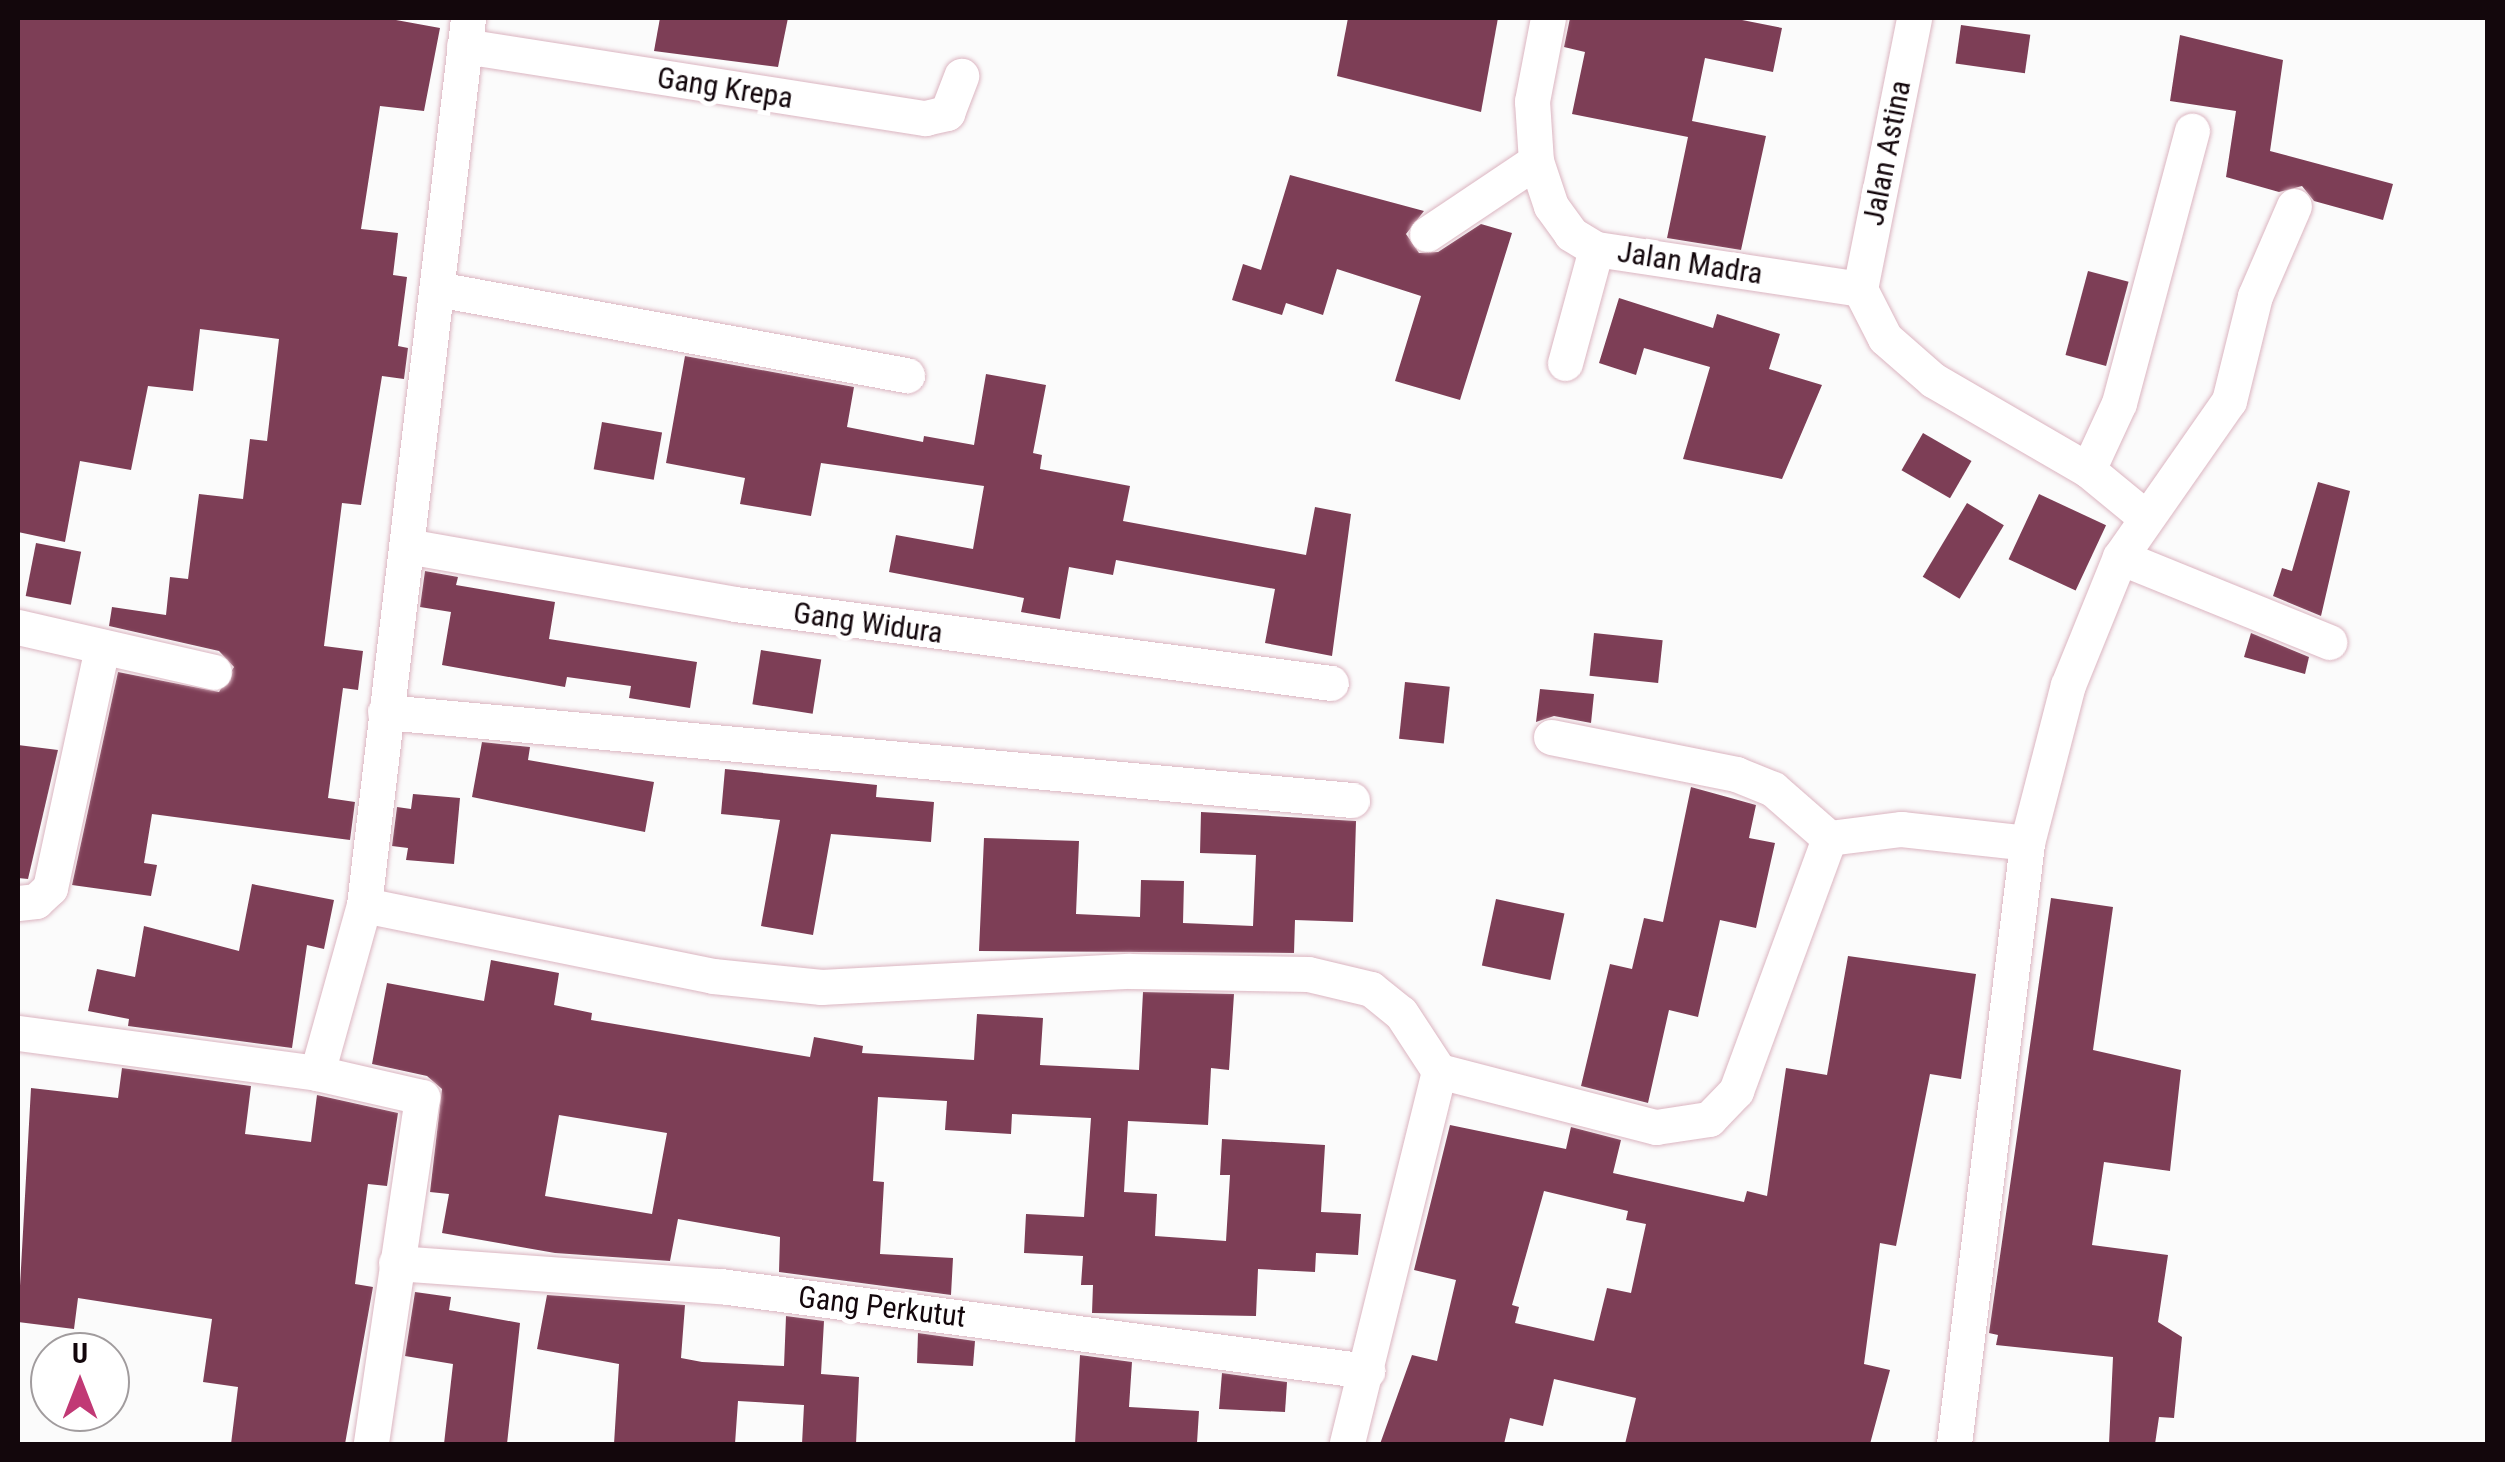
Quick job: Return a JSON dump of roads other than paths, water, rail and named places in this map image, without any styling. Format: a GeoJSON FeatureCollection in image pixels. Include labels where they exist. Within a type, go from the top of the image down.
{"type":"FeatureCollection","features":[{"type":"Feature","properties":{"kind":"street","name":"Jalan Madra"},"geometry":{"type":"LineString","coordinates":[[1548,18],[1532,102],[1536,161],[1551,206],[1571,234],[1596,249],[1860,290]]}},
{"type":"Feature","properties":{"kind":"street","name":"Jalan Astina"},"geometry":{"type":"LineString","coordinates":[[1860,290],[1914,18]]}},
{"type":"Feature","properties":{"kind":"street"},"geometry":{"type":"LineString","coordinates":[[317,1073],[364,905],[466,32]]}},
{"type":"Feature","properties":{"kind":"street","name":"Gang Krepa"},"geometry":{"type":"LineString","coordinates":[[466,32],[924,118],[947,113],[961,76]]}},
{"type":"Feature","properties":{"kind":"street"},"geometry":{"type":"LineString","coordinates":[[2088,470],[2119,403],[2192,132]]}},
{"type":"Feature","properties":{"kind":"street"},"geometry":{"type":"LineString","coordinates":[[1427,234],[1536,161]]}},
{"type":"Feature","properties":{"kind":"street"},"geometry":{"type":"LineString","coordinates":[[1954,1444],[2027,844],[2068,686],[2120,557],[2144,516],[2195,457],[2229,401],[2260,280],[2294,206]]}},
{"type":"Feature","properties":{"kind":"street"},"geometry":{"type":"LineString","coordinates":[[1565,363],[1596,249]]}},
{"type":"Feature","properties":{"kind":"street"},"geometry":{"type":"LineString","coordinates":[[437,289],[907,375]]}},
{"type":"Feature","properties":{"kind":"street"},"geometry":{"type":"LineString","coordinates":[[1860,290],[1886,338],[1933,380],[2088,470],[2144,516]]}},
{"type":"Feature","properties":{"kind":"street","name":"Gang Widura"},"geometry":{"type":"LineString","coordinates":[[407,546],[735,604],[1330,683]]}},
{"type":"Feature","properties":{"kind":"street"},"geometry":{"type":"LineString","coordinates":[[2120,557],[2329,642]]}},
{"type":"Feature","properties":{"kind":"street"},"geometry":{"type":"LineString","coordinates":[[18,627],[214,672]]}},
{"type":"Feature","properties":{"kind":"street"},"geometry":{"type":"LineString","coordinates":[[18,903],[36,901],[50,888],[102,647]]}},
{"type":"Feature","properties":{"kind":"street"},"geometry":{"type":"LineString","coordinates":[[385,712],[1352,800]]}},
{"type":"Feature","properties":{"kind":"street"},"geometry":{"type":"LineString","coordinates":[[1551,737],[1736,774],[1772,789],[1829,838],[1902,829],[2027,844]]}},
{"type":"Feature","properties":{"kind":"street"},"geometry":{"type":"LineString","coordinates":[[364,905],[712,976],[821,987],[1130,971],[1339,978],[1371,989],[1401,1013],[1439,1071],[1656,1128],[1709,1119],[1736,1090],[1829,838]]}},
{"type":"Feature","properties":{"kind":"street"},"geometry":{"type":"LineString","coordinates":[[18,1033],[317,1073],[422,1097],[371,1444]]}},
{"type":"Feature","properties":{"kind":"street"},"geometry":{"type":"LineString","coordinates":[[1347,1444],[1439,1071]]}},
{"type":"Feature","properties":{"kind":"street","name":"Gang Perkutut"},"geometry":{"type":"LineString","coordinates":[[396,1263],[720,1286],[1366,1371]]}}]}
